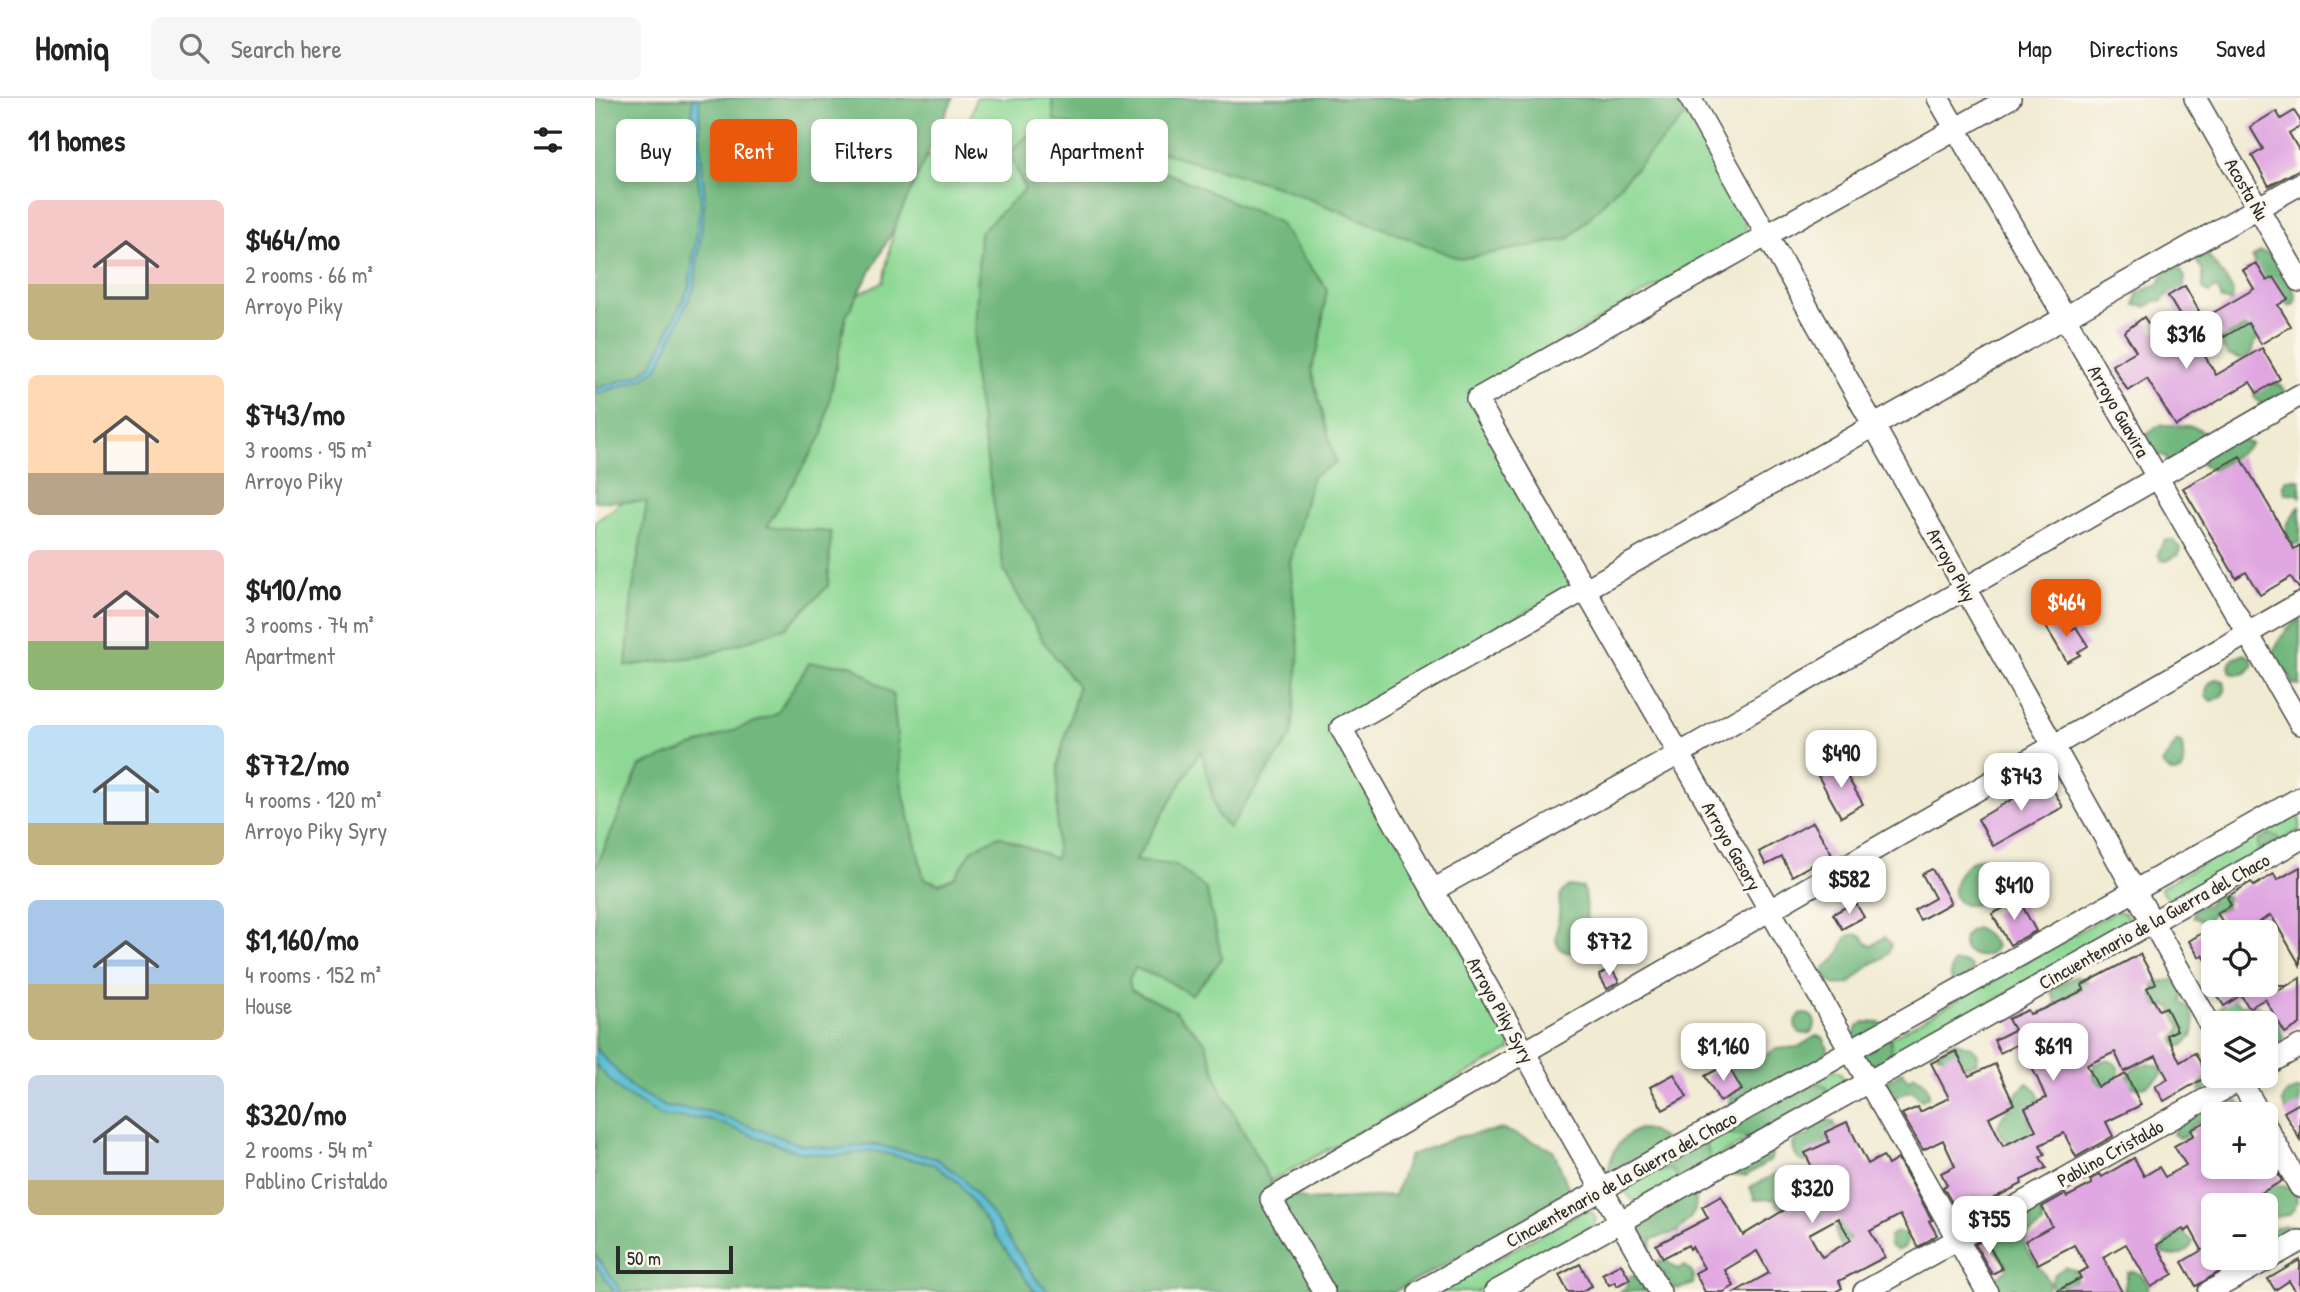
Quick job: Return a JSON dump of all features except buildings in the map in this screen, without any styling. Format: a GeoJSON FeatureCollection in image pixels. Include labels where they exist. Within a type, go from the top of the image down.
{"type":"FeatureCollection","features":[{"type":"Feature","properties":{"kind":"street","name":"Arroyo Piky"},"geometry":{"type":"LineString","coordinates":[[1690,98],[2202,1011]]}},
{"type":"Feature","properties":{"kind":"street","name":"Arroyo Guavira"},"geometry":{"type":"LineString","coordinates":[[1938,98],[2300,724]]}},
{"type":"Feature","properties":{"kind":"street"},"geometry":{"type":"LineString","coordinates":[[1767,235],[2010,98]]}},
{"type":"Feature","properties":{"kind":"street","name":"Acosta Ñu"},"geometry":{"type":"LineString","coordinates":[[2195,98],[2300,281]]}},
{"type":"Feature","properties":{"kind":"street"},"geometry":{"type":"LineString","coordinates":[[1584,591],[2300,184]]}},
{"type":"Feature","properties":{"kind":"street","name":"Arroyo Gasory"},"geometry":{"type":"LineString","coordinates":[[1767,235],[1477,400],[1987,1292]]}},
{"type":"Feature","properties":{"kind":"street"},"geometry":{"type":"LineString","coordinates":[[1433,890],[1679,754],[2300,395]]}},
{"type":"Feature","properties":{"kind":"street","name":"Arroyo Piky Syry"},"geometry":{"type":"LineString","coordinates":[[1584,591],[1341,728],[1660,1292]]}},
{"type":"Feature","properties":{"kind":"street"},"geometry":{"type":"LineString","coordinates":[[1324,1292],[1272,1199],[2300,603]]}},
{"type":"Feature","properties":{"kind":"street","name":"Cincuentenario de la Guerra del Chaco"},"geometry":{"type":"LineString","coordinates":[[1419,1292],[2300,798]]}},
{"type":"Feature","properties":{"kind":"street","name":"Cincuentenario de la Guerra del Chaco"},"geometry":{"type":"LineString","coordinates":[[1495,1292],[2300,839]]}},
{"type":"Feature","properties":{"kind":"street"},"geometry":{"type":"LineString","coordinates":[[2278,1058],[2300,1046]]}},
{"type":"Feature","properties":{"kind":"street","name":"Pablino Cristaldo"},"geometry":{"type":"LineString","coordinates":[[1864,1292],[2223,1088]]}},
{"type":"Feature","properties":{"kind":"street"},"geometry":{"type":"LineString","coordinates":[[2278,1148],[2300,1187]]}},
{"type":"Feature","properties":{"kind":"street"},"geometry":{"type":"LineString","coordinates":[[2209,1292],[2300,1241]]}},
{"type":"Feature","properties":{"kind":"green space"},"geometry":{"type":"Polygon","coordinates":[[[595,98],[953,98],[943,119],[931,119],[931,146],[917,177],[917,119],[811,119],[811,182],[915,182],[891,234],[846,316],[823,434],[767,526],[831,532],[828,586],[787,627],[704,656],[626,666],[632,594],[647,502],[595,501],[595,98]]]}},
{"type":"Feature","properties":{"kind":"green space"},"geometry":{"type":"Polygon","coordinates":[[[976,98],[1679,98],[1745,219],[1744,235],[1473,393],[1571,583],[1570,587],[1342,718],[1511,1045],[1510,1050],[1272,1180],[1266,1186],[595,1292],[595,522],[741,416],[797,323],[883,282],[904,182],[917,182],[917,161],[931,155],[931,182],[1012,182],[1012,119],[970,119],[976,98]]]}},
{"type":"Feature","properties":{"kind":"green space"},"geometry":{"type":"Polygon","coordinates":[[[1052,98],[1697,98],[1693,108],[1569,239],[1460,259],[1279,187],[1168,154],[1168,119],[1054,119],[1052,98]]]}},
{"type":"Feature","properties":{"kind":"green space"},"geometry":{"type":"Polygon","coordinates":[[[1026,137],[1026,182],[1168,182],[1168,174],[1179,178],[1278,222],[1327,289],[1319,345],[1311,370],[1336,463],[1312,477],[1290,563],[1299,653],[1292,735],[1229,828],[1217,815],[1201,750],[1135,861],[1176,865],[1206,889],[1222,958],[1191,995],[1166,980],[1135,968],[1129,979],[1131,990],[1174,1010],[1205,1042],[1222,1092],[1274,1188],[1307,1200],[1394,1196],[1409,1156],[1457,1137],[1503,1129],[1553,1150],[1572,1196],[1394,1292],[595,1292],[595,870],[640,766],[777,714],[809,663],[852,665],[893,695],[902,787],[924,878],[939,884],[955,877],[973,849],[999,836],[1056,859],[1058,764],[1078,687],[1043,641],[1004,570],[973,371],[980,232],[1025,189],[1012,159],[1012,149],[1026,137]]]}},
{"type":"Feature","properties":{"kind":"green space"},"geometry":{"type":"Polygon","coordinates":[[[2260,252],[2268,254],[2281,264],[2296,296],[2291,306],[2274,291],[2256,265],[2252,258],[2260,252]]]}},
{"type":"Feature","properties":{"kind":"green space"},"geometry":{"type":"Polygon","coordinates":[[[2204,254],[2209,256],[2229,284],[2232,302],[2222,300],[2215,288],[2209,293],[2203,289],[2203,271],[2196,261],[2204,254]]]}},
{"type":"Feature","properties":{"kind":"green space"},"geometry":{"type":"Polygon","coordinates":[[[2175,268],[2181,270],[2185,278],[2183,290],[2178,294],[2169,293],[2162,301],[2155,301],[2147,307],[2135,305],[2137,293],[2159,284],[2165,272],[2175,268]]]}},
{"type":"Feature","properties":{"kind":"green space"},"geometry":{"type":"Polygon","coordinates":[[[2246,327],[2254,332],[2257,338],[2251,355],[2243,359],[2228,355],[2221,345],[2222,338],[2246,327]]]}},
{"type":"Feature","properties":{"kind":"green space"},"geometry":{"type":"Polygon","coordinates":[[[2277,383],[2287,393],[2263,406],[2254,397],[2255,389],[2277,383]]]}},
{"type":"Feature","properties":{"kind":"green space"},"geometry":{"type":"Polygon","coordinates":[[[2164,425],[2197,428],[2202,431],[2206,442],[2237,437],[2251,444],[2212,470],[2196,460],[2169,463],[2165,456],[2146,451],[2145,437],[2156,427],[2164,425]]]}},
{"type":"Feature","properties":{"kind":"green space"},"geometry":{"type":"Polygon","coordinates":[[[2287,479],[2300,479],[2300,497],[2298,494],[2285,493],[2283,486],[2287,479]]]}},
{"type":"Feature","properties":{"kind":"green space"},"geometry":{"type":"Polygon","coordinates":[[[2300,506],[2300,544],[2291,544],[2286,529],[2300,506]]]}},
{"type":"Feature","properties":{"kind":"green space"},"geometry":{"type":"Polygon","coordinates":[[[2164,540],[2173,540],[2180,548],[2178,555],[2167,561],[2161,560],[2158,554],[2164,540]]]}},
{"type":"Feature","properties":{"kind":"green space"},"geometry":{"type":"Polygon","coordinates":[[[2300,619],[2300,686],[2292,684],[2286,672],[2273,667],[2272,660],[2279,640],[2300,619]]]}},
{"type":"Feature","properties":{"kind":"green space"},"geometry":{"type":"Polygon","coordinates":[[[2245,654],[2251,658],[2253,664],[2249,670],[2238,674],[2231,673],[2231,660],[2245,654]]]}},
{"type":"Feature","properties":{"kind":"green space"},"geometry":{"type":"Polygon","coordinates":[[[2216,679],[2224,681],[2225,692],[2211,701],[2206,696],[2206,690],[2216,679]]]}},
{"type":"Feature","properties":{"kind":"green space"},"geometry":{"type":"Polygon","coordinates":[[[2177,741],[2182,744],[2184,766],[2181,772],[2172,773],[2162,764],[2177,741]]]}},
{"type":"Feature","properties":{"kind":"green space"},"geometry":{"type":"Polygon","coordinates":[[[2300,807],[2300,830],[2173,900],[2169,901],[2161,891],[2162,887],[2300,807]]]}},
{"type":"Feature","properties":{"kind":"green space"},"geometry":{"type":"Polygon","coordinates":[[[2269,834],[2278,837],[2279,842],[2258,852],[2258,841],[2269,834]]]}},
{"type":"Feature","properties":{"kind":"green space"},"geometry":{"type":"Polygon","coordinates":[[[1984,857],[1997,864],[1992,876],[1993,889],[1978,904],[1966,905],[1958,901],[1954,886],[1964,868],[1984,857]]]}},
{"type":"Feature","properties":{"kind":"green space"},"geometry":{"type":"Polygon","coordinates":[[[1570,886],[1583,888],[1587,911],[1584,935],[1569,953],[1559,947],[1556,937],[1560,899],[1570,886]]]}},
{"type":"Feature","properties":{"kind":"green space"},"geometry":{"type":"Polygon","coordinates":[[[2213,896],[2227,896],[2226,908],[2212,913],[2208,920],[2201,921],[2193,917],[2196,908],[2209,904],[2213,896]]]}},
{"type":"Feature","properties":{"kind":"green space"},"geometry":{"type":"Polygon","coordinates":[[[2116,911],[2125,913],[2129,920],[2128,925],[1880,1064],[1876,1061],[1876,1046],[2116,911]]]}},
{"type":"Feature","properties":{"kind":"green space"},"geometry":{"type":"Polygon","coordinates":[[[1976,928],[1987,935],[1996,946],[1986,956],[1973,955],[1965,950],[1965,936],[1976,928]]]}},
{"type":"Feature","properties":{"kind":"green space"},"geometry":{"type":"Polygon","coordinates":[[[1856,934],[1872,946],[1884,937],[1891,944],[1889,950],[1885,957],[1871,964],[1850,983],[1833,984],[1824,975],[1824,968],[1837,957],[1846,939],[1856,934]]]}},
{"type":"Feature","properties":{"kind":"green space"},"geometry":{"type":"Polygon","coordinates":[[[1953,963],[1970,965],[1973,971],[1954,984],[1951,979],[1953,963]]]}},
{"type":"Feature","properties":{"kind":"green space"},"geometry":{"type":"Polygon","coordinates":[[[2076,976],[2089,982],[2088,989],[2058,1008],[2050,989],[2076,976]]]}},
{"type":"Feature","properties":{"kind":"green space"},"geometry":{"type":"Polygon","coordinates":[[[2172,980],[2177,982],[2183,992],[2181,1002],[2192,1013],[2194,1022],[2192,1037],[2182,1046],[2175,1044],[2174,1040],[2181,1027],[2171,1007],[2158,1007],[2152,999],[2154,985],[2172,980]]]}},
{"type":"Feature","properties":{"kind":"green space"},"geometry":{"type":"Polygon","coordinates":[[[2232,999],[2242,1005],[2255,1005],[2270,1011],[2215,1011],[2232,999]]]}},
{"type":"Feature","properties":{"kind":"green space"},"geometry":{"type":"Polygon","coordinates":[[[1805,1014],[1812,1017],[1815,1024],[1812,1031],[1805,1034],[1798,1031],[1795,1024],[1798,1017],[1805,1014]]]}},
{"type":"Feature","properties":{"kind":"green space"},"geometry":{"type":"Polygon","coordinates":[[[1864,1022],[1881,1023],[1888,1032],[1890,1054],[1882,1062],[1858,1064],[1851,1040],[1864,1022]]]}},
{"type":"Feature","properties":{"kind":"green space"},"geometry":{"type":"Polygon","coordinates":[[[2278,1024],[2283,1037],[2283,1046],[2278,1050],[2278,1024]]]}},
{"type":"Feature","properties":{"kind":"green space"},"geometry":{"type":"Polygon","coordinates":[[[1816,1036],[1823,1037],[1828,1049],[1814,1082],[1825,1085],[1829,1094],[1748,1138],[1730,1134],[1728,1117],[1734,1062],[1741,1059],[1755,1062],[1776,1049],[1798,1047],[1816,1036]]]}},
{"type":"Feature","properties":{"kind":"green space"},"geometry":{"type":"Polygon","coordinates":[[[1953,1041],[1973,1048],[1978,1054],[1977,1062],[1967,1066],[1937,1054],[1953,1041]]]}},
{"type":"Feature","properties":{"kind":"green space"},"geometry":{"type":"Polygon","coordinates":[[[2104,1060],[2115,1064],[2119,1074],[2115,1080],[2103,1087],[2093,1072],[2094,1065],[2104,1060]]]}},
{"type":"Feature","properties":{"kind":"green space"},"geometry":{"type":"Polygon","coordinates":[[[2147,1064],[2161,1067],[2164,1072],[2143,1087],[2128,1085],[2128,1076],[2132,1070],[2147,1064]]]}},
{"type":"Feature","properties":{"kind":"green space"},"geometry":{"type":"Polygon","coordinates":[[[1835,1070],[1840,1072],[1844,1079],[1842,1087],[1638,1201],[1634,1202],[1626,1192],[1630,1184],[1835,1070]]]}},
{"type":"Feature","properties":{"kind":"green space"},"geometry":{"type":"Polygon","coordinates":[[[1903,1071],[1908,1080],[1914,1075],[1923,1081],[1929,1097],[1921,1100],[1910,1091],[1887,1101],[1877,1088],[1903,1071]]]}},
{"type":"Feature","properties":{"kind":"green space"},"geometry":{"type":"Polygon","coordinates":[[[2027,1083],[2037,1090],[2039,1098],[2029,1114],[2032,1134],[2013,1144],[2002,1138],[1998,1125],[2027,1083]]]}},
{"type":"Feature","properties":{"kind":"green space"},"geometry":{"type":"Polygon","coordinates":[[[2300,1089],[2300,1119],[2286,1111],[2282,1101],[2287,1093],[2300,1089]]]}},
{"type":"Feature","properties":{"kind":"green space"},"geometry":{"type":"Polygon","coordinates":[[[2223,1097],[2237,1102],[2215,1102],[2223,1097]]]}},
{"type":"Feature","properties":{"kind":"green space"},"geometry":{"type":"Polygon","coordinates":[[[2201,1111],[2201,1121],[2193,1125],[2185,1137],[2179,1138],[2173,1134],[2176,1127],[2201,1111]]]}},
{"type":"Feature","properties":{"kind":"green space"},"geometry":{"type":"Polygon","coordinates":[[[1820,1119],[1833,1121],[1837,1130],[1833,1138],[1825,1140],[1814,1158],[1803,1162],[1795,1154],[1793,1144],[1798,1138],[1809,1136],[1811,1124],[1820,1119]]]}},
{"type":"Feature","properties":{"kind":"green space"},"geometry":{"type":"Polygon","coordinates":[[[1639,1129],[1674,1143],[1705,1141],[1710,1156],[1697,1188],[1695,1210],[1691,1217],[1677,1232],[1652,1239],[1650,1252],[1643,1254],[1632,1223],[1677,1181],[1676,1174],[1671,1170],[1659,1171],[1657,1154],[1608,1171],[1618,1145],[1639,1129]]]}},
{"type":"Feature","properties":{"kind":"green space"},"geometry":{"type":"Polygon","coordinates":[[[1772,1153],[1771,1160],[1746,1176],[1733,1175],[1749,1158],[1772,1153]]]}},
{"type":"Feature","properties":{"kind":"green space"},"geometry":{"type":"Polygon","coordinates":[[[1780,1172],[1796,1174],[1797,1189],[1790,1201],[1783,1208],[1777,1205],[1775,1199],[1755,1200],[1750,1187],[1780,1172]]]}},
{"type":"Feature","properties":{"kind":"green space"},"geometry":{"type":"Polygon","coordinates":[[[2274,1185],[2294,1188],[2296,1203],[2288,1215],[2278,1216],[2278,1193],[2260,1193],[2274,1185]]]}},
{"type":"Feature","properties":{"kind":"green space"},"geometry":{"type":"Polygon","coordinates":[[[2031,1206],[2042,1215],[2043,1224],[2027,1236],[2025,1247],[2049,1281],[2049,1286],[2045,1292],[2021,1292],[2014,1287],[2008,1292],[1994,1292],[1991,1282],[2006,1270],[2007,1266],[1994,1248],[1992,1235],[2009,1229],[2010,1214],[2031,1206]]]}},
{"type":"Feature","properties":{"kind":"green space"},"geometry":{"type":"Polygon","coordinates":[[[1583,1211],[1592,1212],[1596,1219],[1593,1227],[1476,1292],[1437,1292],[1583,1211]]]}},
{"type":"Feature","properties":{"kind":"green space"},"geometry":{"type":"Polygon","coordinates":[[[1843,1220],[1851,1228],[1847,1233],[1852,1245],[1842,1248],[1836,1230],[1843,1220]]]}},
{"type":"Feature","properties":{"kind":"green space"},"geometry":{"type":"Polygon","coordinates":[[[2300,1227],[2300,1245],[2278,1250],[2278,1228],[2300,1227]]]}},
{"type":"Feature","properties":{"kind":"green space"},"geometry":{"type":"Polygon","coordinates":[[[1898,1232],[1906,1237],[1907,1241],[1902,1249],[1898,1250],[1890,1245],[1889,1241],[1894,1233],[1898,1232]]]}},
{"type":"Feature","properties":{"kind":"green space"},"geometry":{"type":"Polygon","coordinates":[[[2183,1232],[2193,1242],[2191,1247],[2174,1256],[2160,1252],[2169,1239],[2183,1232]]]}},
{"type":"Feature","properties":{"kind":"green space"},"geometry":{"type":"Polygon","coordinates":[[[1659,1261],[1666,1261],[1678,1269],[1684,1266],[1689,1269],[1693,1284],[1679,1289],[1665,1286],[1664,1274],[1658,1273],[1655,1267],[1659,1261]]]}},
{"type":"Feature","properties":{"kind":"green space"},"geometry":{"type":"Polygon","coordinates":[[[2065,1267],[2076,1271],[2076,1280],[2070,1285],[2053,1288],[2051,1284],[2055,1274],[2065,1267]]]}},
{"type":"Feature","properties":{"kind":"green space"},"geometry":{"type":"Polygon","coordinates":[[[2134,1271],[2148,1284],[2148,1292],[2124,1291],[2128,1272],[2134,1271]]]}},
{"type":"Feature","properties":{"kind":"green space"},"geometry":{"type":"Polygon","coordinates":[[[1634,1275],[1643,1282],[1646,1291],[1620,1292],[1627,1286],[1628,1277],[1634,1275]]]}},
{"type":"Feature","properties":{"kind":"water"},"geometry":{"type":"Polygon","coordinates":[[[692,98],[699,98],[705,201],[694,288],[658,368],[642,379],[595,395],[595,389],[639,375],[653,364],[689,287],[701,202],[696,162],[696,119],[693,119],[692,98]]]}},
{"type":"Feature","properties":{"kind":"water"},"geometry":{"type":"Polygon","coordinates":[[[595,1047],[631,1087],[666,1107],[708,1111],[799,1144],[835,1149],[872,1144],[935,1158],[962,1177],[993,1216],[1039,1283],[1051,1292],[1037,1292],[1033,1289],[959,1183],[933,1164],[873,1151],[837,1156],[797,1152],[709,1119],[663,1117],[621,1092],[595,1064],[595,1047]]]}},
{"type":"Feature","properties":{"kind":"water"},"geometry":{"type":"Polygon","coordinates":[[[595,1254],[622,1292],[615,1292],[595,1264],[595,1254]]]}}]}
